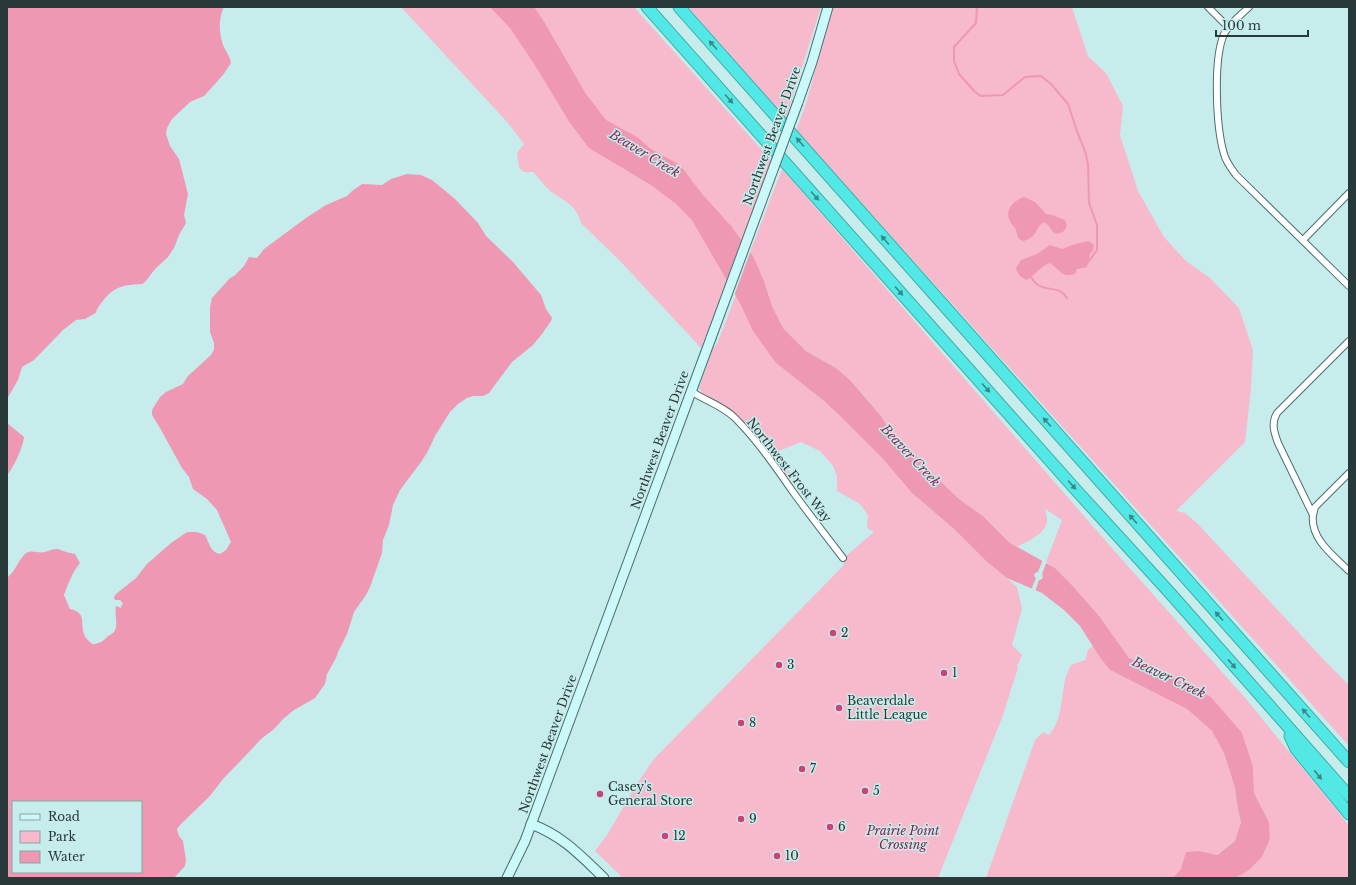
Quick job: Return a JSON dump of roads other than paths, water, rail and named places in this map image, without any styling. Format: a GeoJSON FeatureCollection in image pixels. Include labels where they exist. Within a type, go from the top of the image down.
{"type":"FeatureCollection","features":[{"type":"Feature","properties":{"kind":"highway"},"geometry":{"type":"LineString","coordinates":[[647,7],[1071,484],[1170,593],[1349,796]]}},
{"type":"Feature","properties":{"kind":"highway"},"geometry":{"type":"LineString","coordinates":[[679,7],[1349,762]]}},
{"type":"Feature","properties":{"kind":"highway"},"geometry":{"type":"LineString","coordinates":[[1281,720],[1296,749],[1349,814]]}},
{"type":"Feature","properties":{"kind":"highway"},"geometry":{"type":"LineString","coordinates":[[1332,742],[1349,759]]}},
{"type":"Feature","properties":{"kind":"main road","name":"Northwest Beaver Drive"},"geometry":{"type":"LineString","coordinates":[[507,878],[519,854],[531,824],[798,102],[812,62],[828,7]]}},
{"type":"Feature","properties":{"kind":"main road"},"geometry":{"type":"LineString","coordinates":[[531,824],[544,828],[565,841],[604,878]]}},
{"type":"Feature","properties":{"kind":"street"},"geometry":{"type":"LineString","coordinates":[[1208,7],[1229,28]]}},
{"type":"Feature","properties":{"kind":"street"},"geometry":{"type":"LineString","coordinates":[[1249,7],[1224,33],[1221,48],[1217,84],[1219,123],[1226,161],[1236,175],[1349,286]]}},
{"type":"Feature","properties":{"kind":"street"},"geometry":{"type":"LineString","coordinates":[[1303,240],[1349,193]]}},
{"type":"Feature","properties":{"kind":"street"},"geometry":{"type":"LineString","coordinates":[[1313,515],[1276,437],[1273,424],[1277,413],[1349,341]]}},
{"type":"Feature","properties":{"kind":"street","name":"Northwest Frost Way"},"geometry":{"type":"LineString","coordinates":[[691,391],[699,397],[726,410],[735,418],[774,464],[843,558]]}},
{"type":"Feature","properties":{"kind":"street"},"geometry":{"type":"LineString","coordinates":[[1349,473],[1315,507],[1313,515],[1314,527],[1318,538],[1349,571]]}},
{"type":"Feature","properties":{"kind":"water"},"geometry":{"type":"Polygon","coordinates":[[[7,7],[224,7],[220,21],[220,31],[223,45],[231,63],[223,75],[204,96],[190,102],[172,119],[167,128],[166,134],[170,146],[179,159],[188,194],[184,215],[186,223],[168,257],[155,269],[145,282],[142,284],[120,287],[110,293],[96,311],[97,312],[85,319],[76,320],[63,330],[34,360],[22,367],[18,380],[7,399],[7,7]]]}},
{"type":"Feature","properties":{"kind":"water","name":"Beaver Creek"},"geometry":{"type":"Polygon","coordinates":[[[490,7],[534,7],[586,94],[606,120],[637,137],[651,149],[680,165],[703,195],[731,226],[753,256],[764,281],[772,306],[783,328],[806,351],[836,368],[850,380],[881,416],[888,427],[938,479],[959,499],[983,516],[1010,543],[1055,568],[1100,617],[1129,658],[1153,667],[1211,697],[1242,733],[1253,767],[1254,793],[1269,822],[1270,839],[1262,857],[1248,871],[1235,878],[1173,878],[1181,869],[1186,852],[1199,851],[1217,855],[1235,841],[1241,822],[1235,788],[1224,753],[1212,731],[1187,709],[1110,670],[1101,659],[1080,626],[1064,610],[1042,593],[1007,578],[986,561],[954,529],[912,493],[883,459],[840,416],[824,401],[776,363],[753,331],[741,305],[692,220],[675,203],[651,185],[589,148],[570,123],[533,62],[510,28],[490,7]]]}},
{"type":"Feature","properties":{"kind":"water"},"geometry":{"type":"Polygon","coordinates":[[[407,174],[421,175],[432,180],[455,199],[478,223],[486,236],[513,262],[541,295],[546,309],[552,318],[551,321],[533,345],[512,362],[489,393],[483,396],[473,396],[467,398],[450,412],[421,462],[400,490],[393,505],[389,525],[383,540],[382,553],[370,587],[354,612],[347,634],[327,674],[325,684],[315,698],[294,710],[261,739],[223,779],[210,796],[177,829],[179,836],[183,841],[186,860],[185,866],[174,878],[7,878],[7,578],[26,553],[45,552],[59,549],[75,554],[80,563],[69,582],[64,595],[70,609],[79,613],[82,618],[85,637],[92,644],[94,644],[103,641],[114,632],[116,623],[116,606],[121,608],[123,604],[120,600],[115,600],[114,597],[116,594],[136,578],[147,564],[171,543],[187,532],[197,532],[205,535],[212,549],[217,553],[220,554],[226,550],[231,542],[217,510],[207,499],[193,489],[189,477],[182,468],[152,415],[152,410],[160,397],[166,392],[183,384],[188,376],[211,355],[214,350],[214,343],[210,332],[210,307],[212,298],[230,278],[244,266],[249,257],[257,258],[264,249],[306,218],[326,205],[347,196],[362,184],[382,185],[391,179],[407,174]]]}},
{"type":"Feature","properties":{"kind":"water"},"geometry":{"type":"Polygon","coordinates":[[[1024,197],[1035,202],[1046,214],[1065,220],[1067,226],[1063,232],[1056,234],[1054,233],[1044,222],[1029,239],[1024,241],[1019,239],[1008,212],[1017,200],[1024,197]]]}},
{"type":"Feature","properties":{"kind":"water"},"geometry":{"type":"Polygon","coordinates":[[[1089,241],[1094,245],[1087,267],[1077,269],[1075,274],[1063,274],[1050,263],[1043,266],[1027,280],[1021,277],[1018,273],[1016,268],[1021,260],[1037,254],[1050,245],[1062,249],[1089,241]]]}},
{"type":"Feature","properties":{"kind":"water"},"geometry":{"type":"Polygon","coordinates":[[[7,423],[24,437],[18,457],[7,475],[7,423]]]}},
{"type":"Feature","properties":{"kind":"waterway"},"geometry":{"type":"LineString","coordinates":[[977,7],[976,23],[954,47],[954,61],[959,74],[975,92],[981,96],[1003,95],[1025,77],[1041,76],[1051,84],[1068,104],[1085,151],[1088,164],[1089,203],[1097,225],[1097,250],[1086,265]]}},
{"type":"Feature","properties":{"kind":"waterway"},"geometry":{"type":"LineString","coordinates":[[1030,275],[1038,285],[1061,291],[1067,298]]}},
{"type":"Feature","properties":{"kind":"place","name":"2"},"geometry":{"type":"Point","coordinates":[833,633]}},
{"type":"Feature","properties":{"kind":"place","name":"3"},"geometry":{"type":"Point","coordinates":[779,665]}},
{"type":"Feature","properties":{"kind":"place","name":"1"},"geometry":{"type":"Point","coordinates":[944,673]}},
{"type":"Feature","properties":{"kind":"place","name":"Beaverdale Little League"},"geometry":{"type":"Point","coordinates":[839,708]}},
{"type":"Feature","properties":{"kind":"place","name":"8"},"geometry":{"type":"Point","coordinates":[741,723]}},
{"type":"Feature","properties":{"kind":"place","name":"7"},"geometry":{"type":"Point","coordinates":[802,769]}},
{"type":"Feature","properties":{"kind":"place","name":"5"},"geometry":{"type":"Point","coordinates":[865,791]}},
{"type":"Feature","properties":{"kind":"place","name":"Casey's General Store"},"geometry":{"type":"Point","coordinates":[600,794]}},
{"type":"Feature","properties":{"kind":"place","name":"9"},"geometry":{"type":"Point","coordinates":[741,819]}},
{"type":"Feature","properties":{"kind":"place","name":"6"},"geometry":{"type":"Point","coordinates":[830,827]}},
{"type":"Feature","properties":{"kind":"place","name":"12"},"geometry":{"type":"Point","coordinates":[665,836]}},
{"type":"Feature","properties":{"kind":"place","name":"10"},"geometry":{"type":"Point","coordinates":[777,856]}},
{"type":"Feature","properties":{"kind":"park label","name":"Prairie Point Crossing"},"geometry":{"type":"Point","coordinates":[903,838]}}]}
